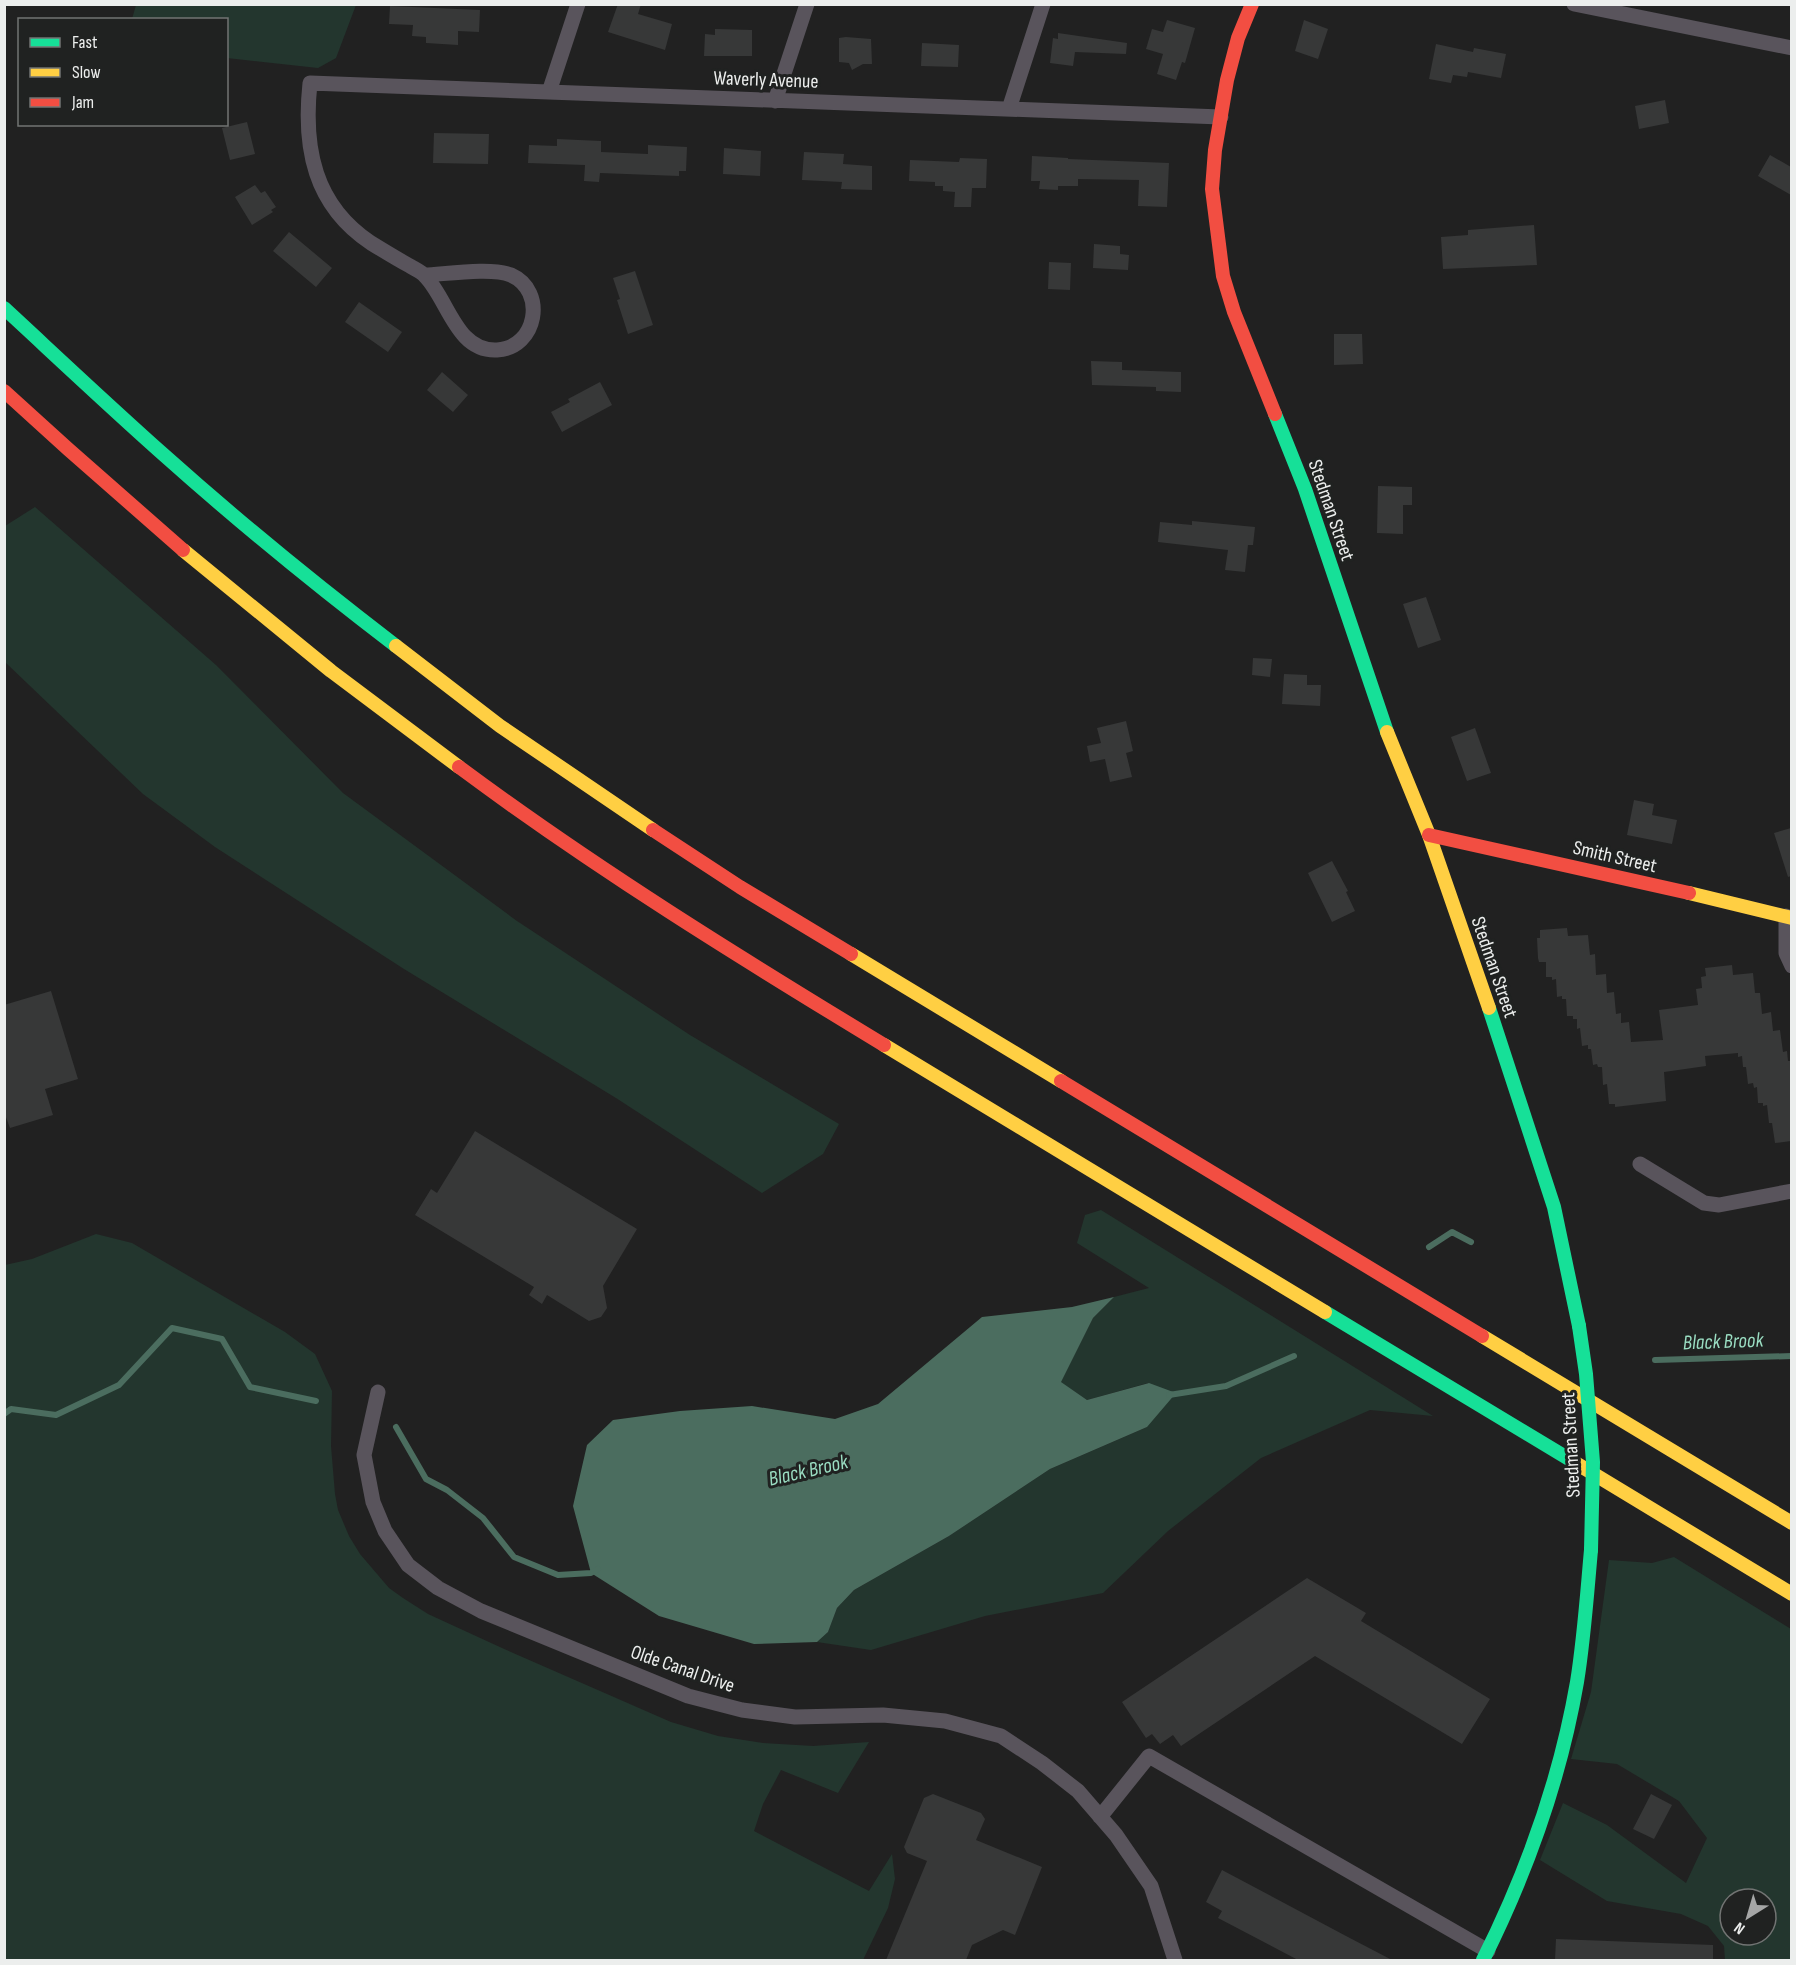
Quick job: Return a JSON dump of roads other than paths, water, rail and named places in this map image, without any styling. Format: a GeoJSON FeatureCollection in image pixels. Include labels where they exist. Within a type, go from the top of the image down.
{"type":"FeatureCollection","features":[{"type":"Feature","properties":{"kind":"main road","name":"Stedman Street"},"geometry":{"type":"LineString","coordinates":[[1252,4],[1238,38],[1227,80],[1215,150],[1212,189],[1222,276],[1234,312],[1305,489],[1389,738],[1429,835],[1541,1163],[1563,1246],[1586,1374],[1593,1462],[1591,1550],[1583,1641],[1562,1752],[1542,1823],[1531,1856],[1486,1956]]}},
{"type":"Feature","properties":{"kind":"main road"},"geometry":{"type":"LineString","coordinates":[[4,308],[180,469],[328,594],[500,726],[557,766],[740,887],[1791,1523]]}},
{"type":"Feature","properties":{"kind":"main road"},"geometry":{"type":"LineString","coordinates":[[4,391],[143,516],[309,654],[482,784],[592,861],[721,946],[1791,1594]]}},
{"type":"Feature","properties":{"kind":"main road","name":"Smith Street"},"geometry":{"type":"LineString","coordinates":[[1429,835],[1624,877],[1789,917]]}},
{"type":"Feature","properties":{"kind":"street"},"geometry":{"type":"LineString","coordinates":[[549,92],[578,4]]}},
{"type":"Feature","properties":{"kind":"street"},"geometry":{"type":"LineString","coordinates":[[775,101],[807,4]]}},
{"type":"Feature","properties":{"kind":"street"},"geometry":{"type":"LineString","coordinates":[[1009,110],[1043,4]]}},
{"type":"Feature","properties":{"kind":"street"},"geometry":{"type":"LineString","coordinates":[[1574,4],[1791,48]]}},
{"type":"Feature","properties":{"kind":"street","name":"Waverly Avenue"},"geometry":{"type":"LineString","coordinates":[[425,275],[358,234],[323,192],[313,164],[308,138],[307,110],[310,83],[1221,117]]}},
{"type":"Feature","properties":{"kind":"street"},"geometry":{"type":"LineString","coordinates":[[492,272],[509,274],[517,278],[532,299],[533,316],[528,332],[515,344],[499,350],[474,345],[462,334],[425,275],[492,272]]}},
{"type":"Feature","properties":{"kind":"street"},"geometry":{"type":"LineString","coordinates":[[1789,917],[1786,953],[1791,966]]}},
{"type":"Feature","properties":{"kind":"street"},"geometry":{"type":"LineString","coordinates":[[1640,1164],[1704,1203],[1719,1205],[1791,1191]]}},
{"type":"Feature","properties":{"kind":"street","name":"Olde Canal Drive"},"geometry":{"type":"LineString","coordinates":[[378,1392],[364,1455],[373,1502],[385,1531],[408,1565],[438,1588],[481,1611],[688,1696],[742,1710],[795,1717],[883,1714],[945,1721],[1000,1736],[1042,1763],[1078,1791],[1116,1835],[1151,1886],[1175,1960]]}},
{"type":"Feature","properties":{"kind":"street"},"geometry":{"type":"LineString","coordinates":[[1100,1816],[1149,1756],[1486,1956]]}},
{"type":"Feature","properties":{"kind":"water"},"geometry":{"type":"Polygon","coordinates":[[[1114,1297],[1093,1318],[1061,1382],[1087,1400],[1149,1383],[1176,1393],[1147,1427],[1050,1469],[949,1536],[854,1590],[837,1608],[828,1632],[817,1642],[754,1644],[659,1616],[591,1573],[573,1506],[587,1445],[613,1420],[680,1411],[752,1406],[835,1419],[878,1404],[982,1317],[1072,1307],[1114,1297]]]}},
{"type":"Feature","properties":{"kind":"waterway","name":"Black Brook"},"geometry":{"type":"LineString","coordinates":[[1429,1247],[1452,1232],[1471,1242]]}},
{"type":"Feature","properties":{"kind":"waterway","name":"Black Brook"},"geometry":{"type":"LineString","coordinates":[[4,1414],[11,1409],[56,1415],[119,1385],[172,1328],[222,1339],[250,1387],[316,1401]]}},
{"type":"Feature","properties":{"kind":"waterway","name":"Black Brook"},"geometry":{"type":"LineString","coordinates":[[1169,1395],[1226,1386],[1294,1356]]}},
{"type":"Feature","properties":{"kind":"waterway","name":"Black Brook"},"geometry":{"type":"LineString","coordinates":[[1655,1360],[1792,1356]]}},
{"type":"Feature","properties":{"kind":"waterway","name":"Black Brook"},"geometry":{"type":"LineString","coordinates":[[396,1427],[426,1479],[447,1490],[483,1518],[514,1557],[558,1575],[591,1573],[598,1569]]}}]}
